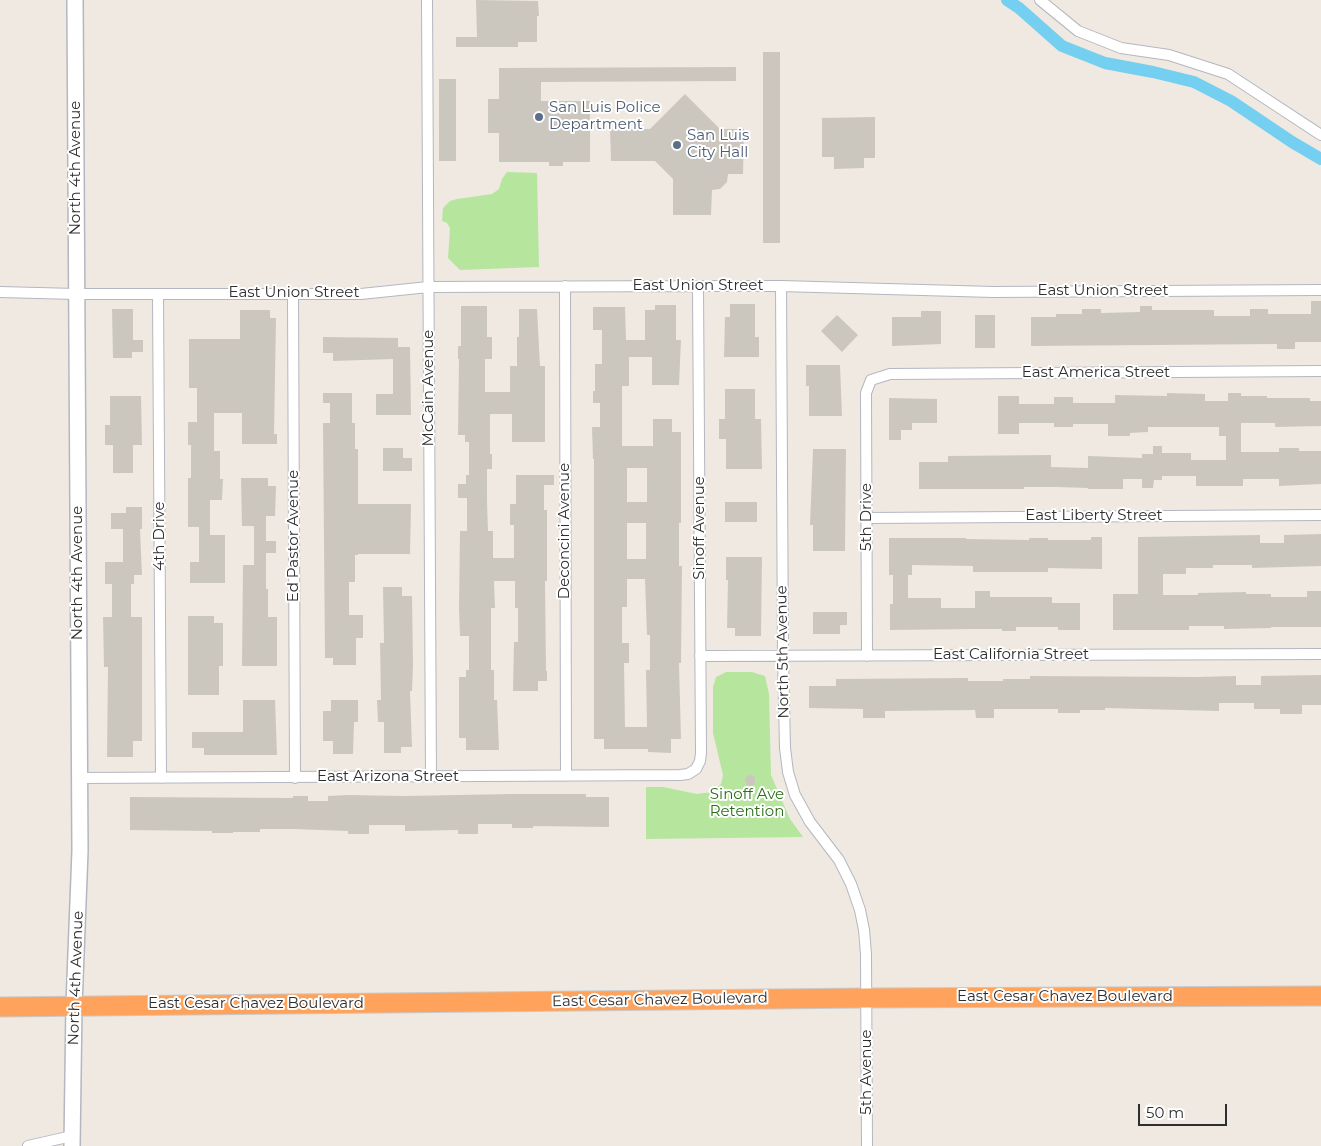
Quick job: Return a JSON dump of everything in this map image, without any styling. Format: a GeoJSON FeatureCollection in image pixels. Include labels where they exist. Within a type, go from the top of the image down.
{"type":"FeatureCollection","features":[{"type":"Feature","properties":{"kind":"highway","name":"East Cesar Chavez Boulevard"},"geometry":{"type":"LineString","coordinates":[[0,1006],[1321,996]]}},
{"type":"Feature","properties":{"kind":"street","name":"North 4th Avenue"},"geometry":{"type":"LineString","coordinates":[[72,1141],[74,1005],[80,851],[74,0]]}},
{"type":"Feature","properties":{"kind":"street","name":"McCain Avenue"},"geometry":{"type":"LineString","coordinates":[[427,0],[431,776]]}},
{"type":"Feature","properties":{"kind":"street"},"geometry":{"type":"LineString","coordinates":[[1040,0],[1078,30],[1121,48],[1169,55],[1228,74],[1321,135]]}},
{"type":"Feature","properties":{"kind":"street","name":"East Union Street"},"geometry":{"type":"LineString","coordinates":[[0,292],[76,294],[361,294],[428,287],[565,286],[781,286],[993,292],[1321,290]]}},
{"type":"Feature","properties":{"kind":"street","name":"Deconcini Avenue"},"geometry":{"type":"LineString","coordinates":[[565,286],[566,776]]}},
{"type":"Feature","properties":{"kind":"street","name":"Sinoff Avenue"},"geometry":{"type":"LineString","coordinates":[[696,769],[701,753],[698,286]]}},
{"type":"Feature","properties":{"kind":"street","name":"North 5th Avenue"},"geometry":{"type":"LineString","coordinates":[[781,286],[785,748],[788,772],[795,795],[810,822],[839,860],[851,884],[860,910],[864,930],[867,998]]}},
{"type":"Feature","properties":{"kind":"street","name":"4th Drive"},"geometry":{"type":"LineString","coordinates":[[158,294],[161,778]]}},
{"type":"Feature","properties":{"kind":"street","name":"Ed Pastor Avenue"},"geometry":{"type":"LineString","coordinates":[[294,294],[295,778]]}},
{"type":"Feature","properties":{"kind":"street","name":"East America Street"},"geometry":{"type":"LineString","coordinates":[[871,380],[890,374],[1321,371]]}},
{"type":"Feature","properties":{"kind":"street","name":"5th Drive"},"geometry":{"type":"LineString","coordinates":[[867,656],[866,393],[871,380]]}},
{"type":"Feature","properties":{"kind":"street","name":"East Liberty Street"},"geometry":{"type":"LineString","coordinates":[[866,518],[1321,515]]}},
{"type":"Feature","properties":{"kind":"street","name":"East California Street"},"geometry":{"type":"LineString","coordinates":[[700,656],[1321,654]]}},
{"type":"Feature","properties":{"kind":"street","name":"East Arizona Street"},"geometry":{"type":"LineString","coordinates":[[79,778],[680,775],[688,774],[696,769]]}},
{"type":"Feature","properties":{"kind":"street","name":"5th Avenue"},"geometry":{"type":"LineString","coordinates":[[867,998],[867,1146]]}},
{"type":"Feature","properties":{"kind":"street"},"geometry":{"type":"LineString","coordinates":[[28,1146],[72,1141]]}},
{"type":"Feature","properties":{"kind":"green space"},"geometry":{"type":"Polygon","coordinates":[[[507,172],[537,173],[539,267],[460,270],[448,258],[450,228],[447,223],[442,221],[443,208],[450,201],[457,199],[492,194],[499,189],[502,179],[507,172]]]}},
{"type":"Feature","properties":{"kind":"green space","name":"Sinoff Ave Retention"},"geometry":{"type":"Polygon","coordinates":[[[726,672],[752,672],[765,676],[769,694],[771,775],[790,819],[803,837],[646,839],[646,787],[663,787],[697,794],[712,792],[721,784],[723,775],[713,733],[713,687],[716,677],[726,672]]]}},
{"type":"Feature","properties":{"kind":"building"},"geometry":{"type":"Polygon","coordinates":[[[476,0],[538,1],[537,42],[518,42],[518,47],[456,47],[456,37],[477,37],[476,0]]]}},
{"type":"Feature","properties":{"kind":"building"},"geometry":{"type":"Polygon","coordinates":[[[763,52],[780,52],[780,243],[763,243],[763,52]]]}},
{"type":"Feature","properties":{"kind":"building","name":"San Luis Police Department"},"geometry":{"type":"Polygon","coordinates":[[[736,67],[736,81],[541,82],[541,101],[590,101],[590,162],[563,162],[563,166],[549,166],[549,162],[499,162],[499,133],[488,133],[488,99],[499,99],[499,68],[736,67]]]}},
{"type":"Feature","properties":{"kind":"building"},"geometry":{"type":"Polygon","coordinates":[[[439,79],[456,79],[456,161],[439,161],[439,79]]]}},
{"type":"Feature","properties":{"kind":"building","name":"San Luis City Hall"},"geometry":{"type":"Polygon","coordinates":[[[685,94],[720,129],[744,129],[743,174],[728,174],[727,182],[720,189],[712,190],[711,215],[673,215],[673,179],[655,161],[611,161],[610,129],[650,129],[685,94]]]}},
{"type":"Feature","properties":{"kind":"building"},"geometry":{"type":"Polygon","coordinates":[[[875,117],[875,158],[864,158],[864,168],[834,169],[834,157],[822,157],[822,118],[875,117]]]}},
{"type":"Feature","properties":{"kind":"building"},"geometry":{"type":"Polygon","coordinates":[[[1311,301],[1321,301],[1321,342],[1295,342],[1295,349],[1277,349],[1277,344],[1031,346],[1031,317],[1056,317],[1056,314],[1082,314],[1082,309],[1101,309],[1101,313],[1140,312],[1140,306],[1152,306],[1152,310],[1214,310],[1214,316],[1250,316],[1250,309],[1268,309],[1268,314],[1311,314],[1311,301]]]}},
{"type":"Feature","properties":{"kind":"building"},"geometry":{"type":"Polygon","coordinates":[[[730,304],[755,304],[755,337],[759,337],[759,357],[724,357],[725,317],[730,317],[730,304]]]}},
{"type":"Feature","properties":{"kind":"building"},"geometry":{"type":"Polygon","coordinates":[[[655,305],[676,305],[676,340],[681,340],[679,385],[652,385],[652,357],[629,357],[629,386],[622,386],[622,446],[653,446],[653,419],[672,419],[672,432],[681,432],[679,566],[682,566],[681,663],[679,663],[681,739],[671,739],[671,753],[648,752],[648,749],[604,749],[604,739],[594,739],[594,459],[592,427],[600,427],[600,403],[593,403],[593,391],[595,391],[595,364],[602,364],[602,330],[593,330],[593,307],[625,307],[626,340],[645,340],[645,310],[655,310],[655,305]],[[627,468],[627,502],[647,502],[647,468],[627,468]],[[627,523],[627,559],[646,559],[646,523],[627,523]],[[627,579],[627,607],[622,607],[622,643],[629,643],[629,663],[624,663],[625,727],[647,727],[646,670],[650,670],[650,635],[647,635],[645,579],[627,579]]]}},
{"type":"Feature","properties":{"kind":"building"},"geometry":{"type":"Polygon","coordinates":[[[461,306],[487,306],[487,337],[492,337],[492,359],[485,359],[485,392],[510,392],[510,366],[517,366],[519,309],[537,309],[540,366],[545,366],[545,442],[512,442],[512,414],[490,414],[492,469],[487,469],[487,502],[488,531],[493,531],[493,558],[514,558],[514,525],[510,525],[510,504],[516,504],[516,475],[554,475],[554,485],[544,485],[544,510],[547,510],[547,581],[545,581],[547,681],[538,681],[538,691],[513,691],[514,642],[518,642],[518,608],[515,608],[515,581],[494,581],[495,608],[491,608],[491,670],[494,670],[494,700],[497,700],[499,750],[466,750],[466,738],[459,738],[459,677],[466,677],[466,670],[469,670],[469,636],[460,636],[459,609],[460,531],[467,531],[467,498],[458,498],[458,484],[466,484],[466,475],[469,475],[469,442],[465,442],[465,435],[458,435],[458,346],[461,346],[461,306]]]}},
{"type":"Feature","properties":{"kind":"building"},"geometry":{"type":"Polygon","coordinates":[[[112,309],[133,309],[133,340],[143,340],[143,352],[132,352],[132,358],[113,358],[112,309]]]}},
{"type":"Feature","properties":{"kind":"building"},"geometry":{"type":"Polygon","coordinates":[[[240,310],[270,310],[270,318],[276,318],[274,434],[277,434],[277,444],[242,444],[242,413],[214,413],[214,451],[220,451],[220,479],[223,479],[222,500],[210,500],[210,535],[225,535],[225,583],[190,583],[190,562],[199,562],[199,527],[188,527],[188,478],[191,478],[191,445],[188,445],[188,422],[197,422],[197,388],[189,388],[189,339],[240,339],[240,310]]]}},
{"type":"Feature","properties":{"kind":"building"},"geometry":{"type":"Polygon","coordinates":[[[921,311],[941,311],[941,344],[892,346],[892,317],[921,317],[921,311]]]}},
{"type":"Feature","properties":{"kind":"building"},"geometry":{"type":"Polygon","coordinates":[[[837,315],[858,335],[842,352],[821,331],[837,315]]]}},
{"type":"Feature","properties":{"kind":"building"},"geometry":{"type":"Polygon","coordinates":[[[975,315],[995,315],[995,348],[975,348],[975,315]]]}},
{"type":"Feature","properties":{"kind":"building"},"geometry":{"type":"Polygon","coordinates":[[[323,337],[398,338],[398,347],[410,347],[411,415],[376,415],[376,394],[393,394],[393,359],[333,361],[333,353],[323,353],[323,337]]]}},
{"type":"Feature","properties":{"kind":"building"},"geometry":{"type":"Polygon","coordinates":[[[806,365],[840,365],[842,416],[809,416],[809,386],[806,386],[806,365]]]}},
{"type":"Feature","properties":{"kind":"building"},"geometry":{"type":"Polygon","coordinates":[[[725,389],[755,389],[755,419],[761,419],[762,469],[726,469],[726,439],[719,439],[719,419],[725,419],[725,389]]]}},
{"type":"Feature","properties":{"kind":"building"},"geometry":{"type":"Polygon","coordinates":[[[323,393],[352,393],[352,423],[355,423],[355,449],[358,449],[358,504],[411,504],[410,554],[355,555],[355,582],[349,582],[349,615],[363,615],[363,638],[356,638],[356,665],[333,665],[333,658],[325,658],[323,423],[330,423],[330,403],[323,403],[323,393]]]}},
{"type":"Feature","properties":{"kind":"building"},"geometry":{"type":"Polygon","coordinates":[[[1167,393],[1205,394],[1205,401],[1228,401],[1228,393],[1241,393],[1241,396],[1310,398],[1310,401],[1321,401],[1321,426],[1275,427],[1275,423],[1241,423],[1241,452],[1279,452],[1279,448],[1299,448],[1299,451],[1321,451],[1321,484],[1279,486],[1279,479],[1243,479],[1243,486],[1196,486],[1196,476],[1162,476],[1162,480],[1154,480],[1153,488],[1142,488],[1142,479],[1123,479],[1123,489],[1024,487],[1024,489],[919,489],[919,462],[948,462],[948,456],[1051,455],[1051,467],[1088,468],[1088,456],[1142,458],[1142,454],[1153,454],[1153,446],[1162,446],[1162,453],[1191,453],[1191,460],[1226,460],[1226,436],[1219,436],[1219,427],[1148,427],[1148,432],[1130,433],[1130,436],[1108,436],[1108,424],[1073,424],[1073,427],[1054,427],[1054,423],[1019,423],[1019,434],[998,434],[998,396],[1019,396],[1019,404],[1054,404],[1054,397],[1073,397],[1073,403],[1115,403],[1115,395],[1167,396],[1167,393]]]}},
{"type":"Feature","properties":{"kind":"building"},"geometry":{"type":"Polygon","coordinates":[[[110,396],[141,396],[142,445],[133,445],[133,473],[113,473],[113,445],[105,445],[105,425],[110,425],[110,396]]]}},
{"type":"Feature","properties":{"kind":"building"},"geometry":{"type":"Polygon","coordinates":[[[889,398],[937,399],[937,423],[912,423],[912,430],[901,430],[901,440],[889,440],[889,398]]]}},
{"type":"Feature","properties":{"kind":"building"},"geometry":{"type":"Polygon","coordinates":[[[383,448],[403,448],[403,458],[412,458],[412,471],[383,471],[383,448]]]}},
{"type":"Feature","properties":{"kind":"building"},"geometry":{"type":"Polygon","coordinates":[[[813,449],[846,449],[845,551],[813,551],[813,525],[810,525],[813,449]]]}},
{"type":"Feature","properties":{"kind":"building"},"geometry":{"type":"Polygon","coordinates":[[[241,478],[268,478],[268,486],[276,486],[275,516],[266,516],[266,541],[276,541],[276,553],[266,553],[266,589],[268,589],[268,617],[277,617],[277,666],[242,666],[243,565],[254,565],[254,526],[242,526],[241,478]]]}},
{"type":"Feature","properties":{"kind":"building"},"geometry":{"type":"Polygon","coordinates":[[[725,502],[757,502],[757,522],[725,522],[725,502]]]}},
{"type":"Feature","properties":{"kind":"building"},"geometry":{"type":"Polygon","coordinates":[[[126,507],[142,507],[142,529],[140,529],[142,575],[134,575],[134,584],[131,584],[131,617],[142,617],[142,741],[133,741],[133,757],[107,757],[108,667],[104,667],[103,617],[112,617],[112,584],[105,584],[105,562],[123,562],[123,529],[111,529],[111,513],[126,513],[126,507]]]}},
{"type":"Feature","properties":{"kind":"building"},"geometry":{"type":"Polygon","coordinates":[[[1321,534],[1321,566],[1252,568],[1252,565],[1213,565],[1213,568],[1186,568],[1186,574],[1163,574],[1163,595],[1246,592],[1246,594],[1271,594],[1271,597],[1307,597],[1307,591],[1321,591],[1321,627],[1224,629],[1224,626],[1189,626],[1189,630],[1113,630],[1113,594],[1138,594],[1138,537],[1260,535],[1260,543],[1284,543],[1284,535],[1321,534]]]}},
{"type":"Feature","properties":{"kind":"building"},"geometry":{"type":"Polygon","coordinates":[[[1091,537],[1102,537],[1102,569],[1048,568],[1048,572],[973,572],[973,566],[912,565],[912,575],[908,575],[908,598],[941,598],[941,608],[975,608],[975,591],[990,591],[990,597],[1052,597],[1052,603],[1080,603],[1080,630],[1058,630],[1058,627],[1016,627],[1016,631],[1002,631],[1002,629],[890,630],[890,604],[893,604],[893,575],[889,575],[889,538],[1029,540],[1029,538],[1048,538],[1048,540],[1091,540],[1091,537]]]}},
{"type":"Feature","properties":{"kind":"building"},"geometry":{"type":"Polygon","coordinates":[[[726,557],[762,557],[761,636],[735,636],[735,628],[727,628],[728,580],[726,580],[726,557]]]}},
{"type":"Feature","properties":{"kind":"building"},"geometry":{"type":"Polygon","coordinates":[[[383,587],[402,587],[402,596],[412,596],[413,665],[412,691],[410,691],[412,747],[401,747],[401,753],[384,753],[384,722],[378,722],[377,700],[381,700],[380,643],[384,643],[383,587]]]}},
{"type":"Feature","properties":{"kind":"building"},"geometry":{"type":"Polygon","coordinates":[[[813,612],[847,612],[847,625],[840,625],[840,634],[813,634],[813,612]]]}},
{"type":"Feature","properties":{"kind":"building"},"geometry":{"type":"Polygon","coordinates":[[[188,616],[214,616],[214,623],[223,623],[223,666],[219,666],[219,695],[188,695],[188,616]]]}},
{"type":"Feature","properties":{"kind":"building"},"geometry":{"type":"Polygon","coordinates":[[[1321,675],[1321,705],[1302,705],[1302,714],[1280,714],[1280,709],[1254,709],[1254,703],[1219,703],[1219,711],[1105,708],[1105,710],[1080,710],[1080,713],[1058,713],[1058,709],[994,709],[994,718],[976,718],[975,710],[885,711],[885,718],[863,718],[863,709],[809,708],[809,686],[836,686],[836,679],[968,678],[968,681],[1003,681],[1003,679],[1030,679],[1030,676],[1236,676],[1236,685],[1261,685],[1261,676],[1321,675]]]}},
{"type":"Feature","properties":{"kind":"building"},"geometry":{"type":"Polygon","coordinates":[[[243,700],[275,700],[277,755],[204,755],[204,748],[192,748],[192,732],[243,732],[243,700]]]}},
{"type":"Feature","properties":{"kind":"building"},"geometry":{"type":"Polygon","coordinates":[[[331,700],[358,700],[358,722],[354,722],[353,754],[333,754],[333,741],[323,741],[323,711],[331,711],[331,700]]]}},
{"type":"Feature","properties":{"kind":"building"},"geometry":{"type":"Polygon","coordinates":[[[752,775],[755,778],[755,783],[752,786],[747,785],[745,780],[747,776],[752,775]]]}},
{"type":"Feature","properties":{"kind":"building"},"geometry":{"type":"Polygon","coordinates":[[[586,794],[586,797],[609,797],[609,827],[533,826],[533,828],[512,828],[512,824],[478,824],[478,834],[458,834],[458,830],[405,831],[405,825],[369,825],[369,834],[348,834],[348,831],[293,829],[260,829],[260,832],[233,833],[130,830],[130,797],[293,798],[293,796],[308,796],[308,801],[328,801],[328,796],[348,795],[586,794]]]}},
{"type":"Feature","properties":{"kind":"waterway"},"geometry":{"type":"LineString","coordinates":[[1007,0],[1019,8],[1062,46],[1105,63],[1194,82],[1231,101],[1321,159]]}},
{"type":"Feature","properties":{"kind":"place","name":"San Luis Police Department"},"geometry":{"type":"Point","coordinates":[539,117]}},
{"type":"Feature","properties":{"kind":"place","name":"San Luis City Hall"},"geometry":{"type":"Point","coordinates":[677,145]}}]}
